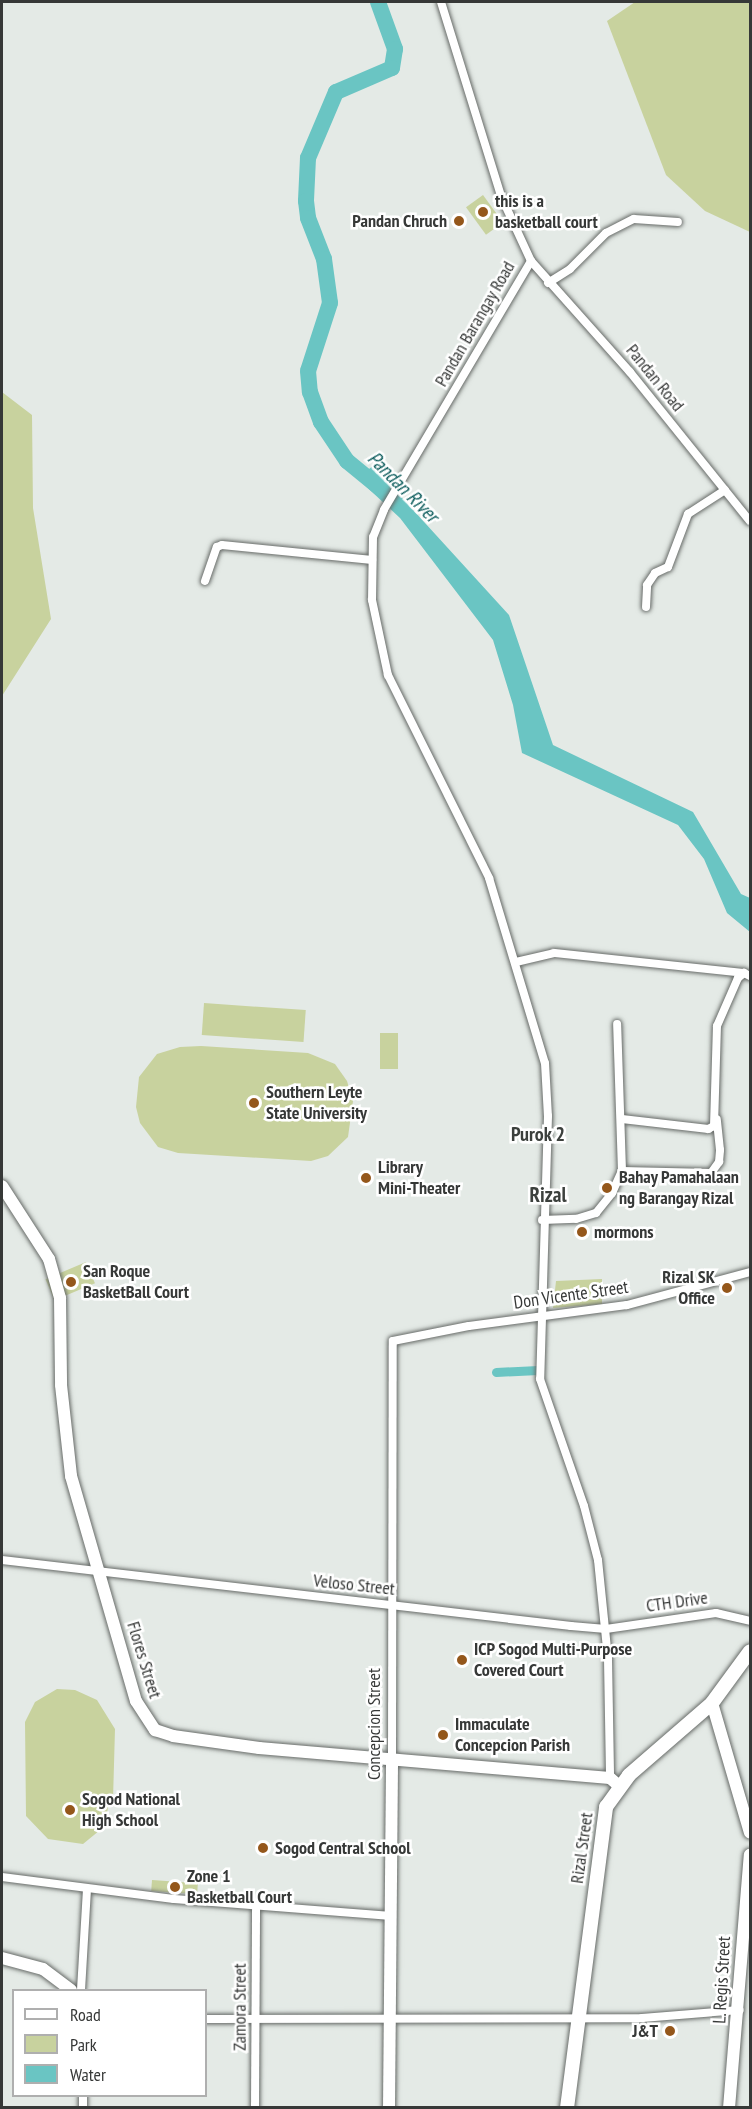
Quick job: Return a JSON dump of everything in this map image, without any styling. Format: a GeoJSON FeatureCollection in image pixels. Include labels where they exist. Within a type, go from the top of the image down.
{"type":"FeatureCollection","features":[{"type":"Feature","properties":{"kind":"main road","name":"Rizal Street"},"geometry":{"type":"LineString","coordinates":[[567,2108],[606,1807],[614,1782],[712,1703],[750,1651]]}},
{"type":"Feature","properties":{"kind":"street","name":"Pandan Barangay Road"},"geometry":{"type":"LineString","coordinates":[[441,2],[501,196],[531,261],[384,510],[373,537],[372,600],[388,675],[489,878],[545,1063],[548,1116],[542,1220],[543,1315],[540,1379],[584,1506],[598,1560],[606,1629],[614,1782]]}},
{"type":"Feature","properties":{"kind":"street"},"geometry":{"type":"LineString","coordinates":[[548,283],[570,269],[606,233],[633,219],[678,222]]}},
{"type":"Feature","properties":{"kind":"street","name":"Pandan Road"},"geometry":{"type":"LineString","coordinates":[[531,261],[548,283],[630,372],[750,521]]}},
{"type":"Feature","properties":{"kind":"street"},"geometry":{"type":"LineString","coordinates":[[645,607],[647,585],[655,573],[668,567],[688,514],[725,490]]}},
{"type":"Feature","properties":{"kind":"street"},"geometry":{"type":"LineString","coordinates":[[205,581],[217,547],[222,545],[372,560]]}},
{"type":"Feature","properties":{"kind":"street"},"geometry":{"type":"LineString","coordinates":[[516,962],[554,953],[747,975]]}},
{"type":"Feature","properties":{"kind":"street"},"geometry":{"type":"LineString","coordinates":[[622,1171],[711,1173],[719,1162],[717,1026],[730,993],[747,975]]}},
{"type":"Feature","properties":{"kind":"street"},"geometry":{"type":"LineString","coordinates":[[542,1220],[576,1219],[596,1213],[612,1193],[622,1171],[617,1024]]}},
{"type":"Feature","properties":{"kind":"street"},"geometry":{"type":"LineString","coordinates":[[622,1119],[708,1129],[717,1119]]}},
{"type":"Feature","properties":{"kind":"street","name":"Flores Street"},"geometry":{"type":"LineString","coordinates":[[2,1186],[49,1259],[60,1298],[64,1433],[71,1476],[136,1701],[155,1730],[215,1743],[614,1782]]}},
{"type":"Feature","properties":{"kind":"street","name":"Don Vicente Street"},"geometry":{"type":"LineString","coordinates":[[393,1341],[543,1315],[664,1298],[750,1272]]}},
{"type":"Feature","properties":{"kind":"street","name":"Concepcion Street"},"geometry":{"type":"LineString","coordinates":[[389,2108],[392,1916],[393,1341]]}},
{"type":"Feature","properties":{"kind":"street","name":"Veloso Street"},"geometry":{"type":"LineString","coordinates":[[2,1560],[98,1569],[391,1606],[606,1629]]}},
{"type":"Feature","properties":{"kind":"street","name":"CTH Drive"},"geometry":{"type":"LineString","coordinates":[[606,1629],[716,1613],[750,1621]]}},
{"type":"Feature","properties":{"kind":"street"},"geometry":{"type":"LineString","coordinates":[[712,1703],[750,1833]]}},
{"type":"Feature","properties":{"kind":"street","name":"L. Regis Street"},"geometry":{"type":"LineString","coordinates":[[729,2108],[740,2010],[750,1854]]}},
{"type":"Feature","properties":{"kind":"street"},"geometry":{"type":"LineString","coordinates":[[2,1877],[87,1890],[256,1907],[392,1916]]}},
{"type":"Feature","properties":{"kind":"street"},"geometry":{"type":"LineString","coordinates":[[81,1989],[87,1890]]}},
{"type":"Feature","properties":{"kind":"street","name":"Zamora Street"},"geometry":{"type":"LineString","coordinates":[[255,2108],[258,2019],[256,1907]]}},
{"type":"Feature","properties":{"kind":"street"},"geometry":{"type":"LineString","coordinates":[[2,1958],[43,1969],[70,1989]]}},
{"type":"Feature","properties":{"kind":"street"},"geometry":{"type":"LineString","coordinates":[[207,2019],[686,2017],[740,2010]]}},
{"type":"Feature","properties":{"kind":"green space"},"geometry":{"type":"Polygon","coordinates":[[[635,2],[750,2],[750,232],[705,211],[666,175],[607,21],[635,2]]]}},
{"type":"Feature","properties":{"kind":"green space","name":"this is a basketball court"},"geometry":{"type":"Polygon","coordinates":[[[483,195],[503,223],[486,235],[466,207],[483,195]]]}},
{"type":"Feature","properties":{"kind":"green space"},"geometry":{"type":"Polygon","coordinates":[[[2,392],[32,415],[33,508],[51,619],[2,696],[2,392]]]}},
{"type":"Feature","properties":{"kind":"green space"},"geometry":{"type":"Polygon","coordinates":[[[204,1003],[306,1010],[304,1042],[202,1035],[204,1003]]]}},
{"type":"Feature","properties":{"kind":"green space"},"geometry":{"type":"Polygon","coordinates":[[[380,1033],[398,1033],[398,1069],[380,1069],[380,1033]]]}},
{"type":"Feature","properties":{"kind":"green space"},"geometry":{"type":"Polygon","coordinates":[[[201,1046],[308,1053],[335,1064],[347,1081],[353,1101],[348,1137],[328,1156],[311,1161],[178,1153],[158,1147],[140,1123],[136,1107],[139,1077],[157,1054],[180,1047],[201,1046]]]}},
{"type":"Feature","properties":{"kind":"green space","name":"San Roque BasketBall Court"},"geometry":{"type":"Polygon","coordinates":[[[86,1262],[95,1283],[54,1300],[45,1279],[86,1262]]]}},
{"type":"Feature","properties":{"kind":"green space"},"geometry":{"type":"Polygon","coordinates":[[[602,1279],[602,1304],[553,1308],[556,1281],[602,1279]]]}},
{"type":"Feature","properties":{"kind":"green space"},"geometry":{"type":"Polygon","coordinates":[[[57,1689],[75,1690],[97,1700],[115,1729],[113,1800],[109,1801],[105,1826],[83,1844],[48,1839],[26,1816],[25,1722],[35,1702],[57,1689]]]}},
{"type":"Feature","properties":{"kind":"green space","name":"Zone 1 Basketball Court"},"geometry":{"type":"Polygon","coordinates":[[[152,1880],[198,1883],[197,1894],[151,1891],[152,1880]]]}},
{"type":"Feature","properties":{"kind":"water"},"geometry":{"type":"Polygon","coordinates":[[[373,466],[509,615],[553,745],[693,812],[741,894],[750,898],[750,932],[727,913],[704,859],[678,825],[522,753],[513,705],[493,640],[400,518],[357,478],[373,466]]]}},
{"type":"Feature","properties":{"kind":"waterway","name":"Pandan River"},"geometry":{"type":"LineString","coordinates":[[378,2],[395,49],[392,68],[336,92],[308,158],[306,201],[308,218],[324,259],[330,303],[308,371],[310,392],[321,422],[347,461],[380,488]]}},
{"type":"Feature","properties":{"kind":"waterway"},"geometry":{"type":"LineString","coordinates":[[496,1372],[538,1370]]}},
{"type":"Feature","properties":{"kind":"place","name":"this is a basketball court"},"geometry":{"type":"Point","coordinates":[483,212]}},
{"type":"Feature","properties":{"kind":"place","name":"Pandan Chruch"},"geometry":{"type":"Point","coordinates":[459,221]}},
{"type":"Feature","properties":{"kind":"place","name":"Southern Leyte State University"},"geometry":{"type":"Point","coordinates":[254,1103]}},
{"type":"Feature","properties":{"kind":"place","name":"Library Mini-Theater"},"geometry":{"type":"Point","coordinates":[366,1178]}},
{"type":"Feature","properties":{"kind":"place","name":"Bahay Pamahalaan ng Barangay Rizal"},"geometry":{"type":"Point","coordinates":[607,1188]}},
{"type":"Feature","properties":{"kind":"place","name":"mormons"},"geometry":{"type":"Point","coordinates":[582,1232]}},
{"type":"Feature","properties":{"kind":"place","name":"San Roque BasketBall Court"},"geometry":{"type":"Point","coordinates":[71,1282]}},
{"type":"Feature","properties":{"kind":"place","name":"Rizal SK Office"},"geometry":{"type":"Point","coordinates":[727,1288]}},
{"type":"Feature","properties":{"kind":"place","name":"ICP Sogod Multi-Purpose Covered Court"},"geometry":{"type":"Point","coordinates":[462,1660]}},
{"type":"Feature","properties":{"kind":"place","name":"Immaculate Concepcion Parish"},"geometry":{"type":"Point","coordinates":[443,1735]}},
{"type":"Feature","properties":{"kind":"place","name":"Sogod National High School"},"geometry":{"type":"Point","coordinates":[70,1810]}},
{"type":"Feature","properties":{"kind":"place","name":"Sogod Central School"},"geometry":{"type":"Point","coordinates":[263,1848]}},
{"type":"Feature","properties":{"kind":"place","name":"Zone 1 Basketball Court"},"geometry":{"type":"Point","coordinates":[175,1887]}},
{"type":"Feature","properties":{"kind":"place","name":"J&T"},"geometry":{"type":"Point","coordinates":[670,2031]}},
{"type":"Feature","properties":{"kind":"district","name":"Purok 2"},"geometry":{"type":"Point","coordinates":[538,1134]}},
{"type":"Feature","properties":{"kind":"district","name":"Rizal"},"geometry":{"type":"Point","coordinates":[548,1195]}}]}
